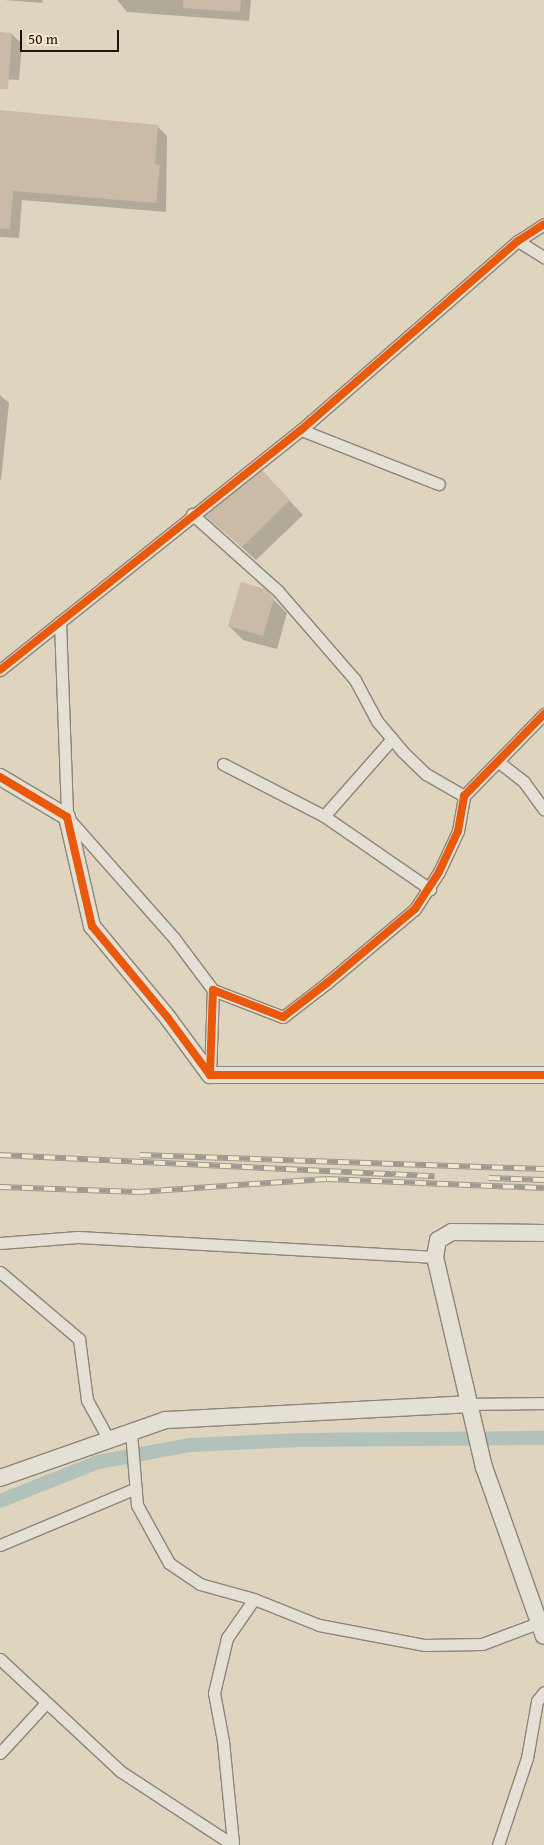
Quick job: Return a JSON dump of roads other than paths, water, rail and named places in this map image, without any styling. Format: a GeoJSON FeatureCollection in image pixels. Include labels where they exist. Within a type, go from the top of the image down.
{"type":"FeatureCollection","features":[{"type":"Feature","properties":{"kind":"street"},"geometry":{"type":"LineString","coordinates":[[0,670],[192,514],[301,430],[518,241],[544,224]]}},
{"type":"Feature","properties":{"kind":"street"},"geometry":{"type":"LineString","coordinates":[[518,241],[544,257]]}},
{"type":"Feature","properties":{"kind":"street"},"geometry":{"type":"LineString","coordinates":[[301,430],[439,484]]}},
{"type":"Feature","properties":{"kind":"street"},"geometry":{"type":"LineString","coordinates":[[192,514],[278,591],[355,680],[377,721],[392,739],[426,774],[464,796]]}},
{"type":"Feature","properties":{"kind":"street"},"geometry":{"type":"LineString","coordinates":[[60,622],[68,817],[92,926],[168,1018],[210,1074]]}},
{"type":"Feature","properties":{"kind":"street"},"geometry":{"type":"LineString","coordinates":[[0,777],[68,817],[174,938],[213,990],[283,1017],[415,909],[430,889],[458,831],[464,796],[500,763],[544,714]]}},
{"type":"Feature","properties":{"kind":"street"},"geometry":{"type":"LineString","coordinates":[[324,816],[392,739]]}},
{"type":"Feature","properties":{"kind":"street"},"geometry":{"type":"LineString","coordinates":[[500,763],[524,782],[544,810]]}},
{"type":"Feature","properties":{"kind":"street"},"geometry":{"type":"LineString","coordinates":[[223,764],[324,816],[430,889]]}},
{"type":"Feature","properties":{"kind":"street"},"geometry":{"type":"LineString","coordinates":[[210,1074],[213,990]]}},
{"type":"Feature","properties":{"kind":"street"},"geometry":{"type":"LineString","coordinates":[[210,1074],[544,1076]]}},
{"type":"Feature","properties":{"kind":"street"},"geometry":{"type":"LineString","coordinates":[[131,1432],[137,1506],[169,1563],[200,1584],[254,1599],[319,1625],[425,1645],[482,1644],[541,1630],[484,1468],[435,1256],[438,1240],[452,1232],[544,1233]]}},
{"type":"Feature","properties":{"kind":"street"},"geometry":{"type":"LineString","coordinates":[[0,1243],[78,1237],[435,1256]]}},
{"type":"Feature","properties":{"kind":"street"},"geometry":{"type":"LineString","coordinates":[[0,1272],[79,1339],[87,1400],[108,1440]]}},
{"type":"Feature","properties":{"kind":"street"},"geometry":{"type":"LineString","coordinates":[[0,1478],[166,1420],[469,1404],[544,1403]]}},
{"type":"Feature","properties":{"kind":"street"},"geometry":{"type":"LineString","coordinates":[[0,1544],[136,1486]]}},
{"type":"Feature","properties":{"kind":"street"},"geometry":{"type":"LineString","coordinates":[[233,1844],[223,1741],[214,1693],[227,1638],[254,1599]]}},
{"type":"Feature","properties":{"kind":"street"},"geometry":{"type":"LineString","coordinates":[[0,1659],[46,1704],[72,1724],[120,1771],[233,1844]]}},
{"type":"Feature","properties":{"kind":"street"},"geometry":{"type":"LineString","coordinates":[[498,1845],[527,1758],[537,1701],[544,1692]]}},
{"type":"Feature","properties":{"kind":"street"},"geometry":{"type":"LineString","coordinates":[[0,1753],[46,1704]]}},
{"type":"Feature","properties":{"kind":"waterway"},"geometry":{"type":"LineString","coordinates":[[0,1501],[98,1462],[190,1445],[300,1440],[544,1438]]}},
{"type":"Feature","properties":{"kind":"railway"},"geometry":{"type":"LineString","coordinates":[[0,1155],[434,1176]]}},
{"type":"Feature","properties":{"kind":"railway"},"geometry":{"type":"LineString","coordinates":[[140,1155],[544,1169]]}},
{"type":"Feature","properties":{"kind":"railway"},"geometry":{"type":"LineString","coordinates":[[489,1178],[544,1180]]}},
{"type":"Feature","properties":{"kind":"railway"},"geometry":{"type":"LineString","coordinates":[[0,1187],[139,1192],[327,1179],[544,1188]]}}]}
